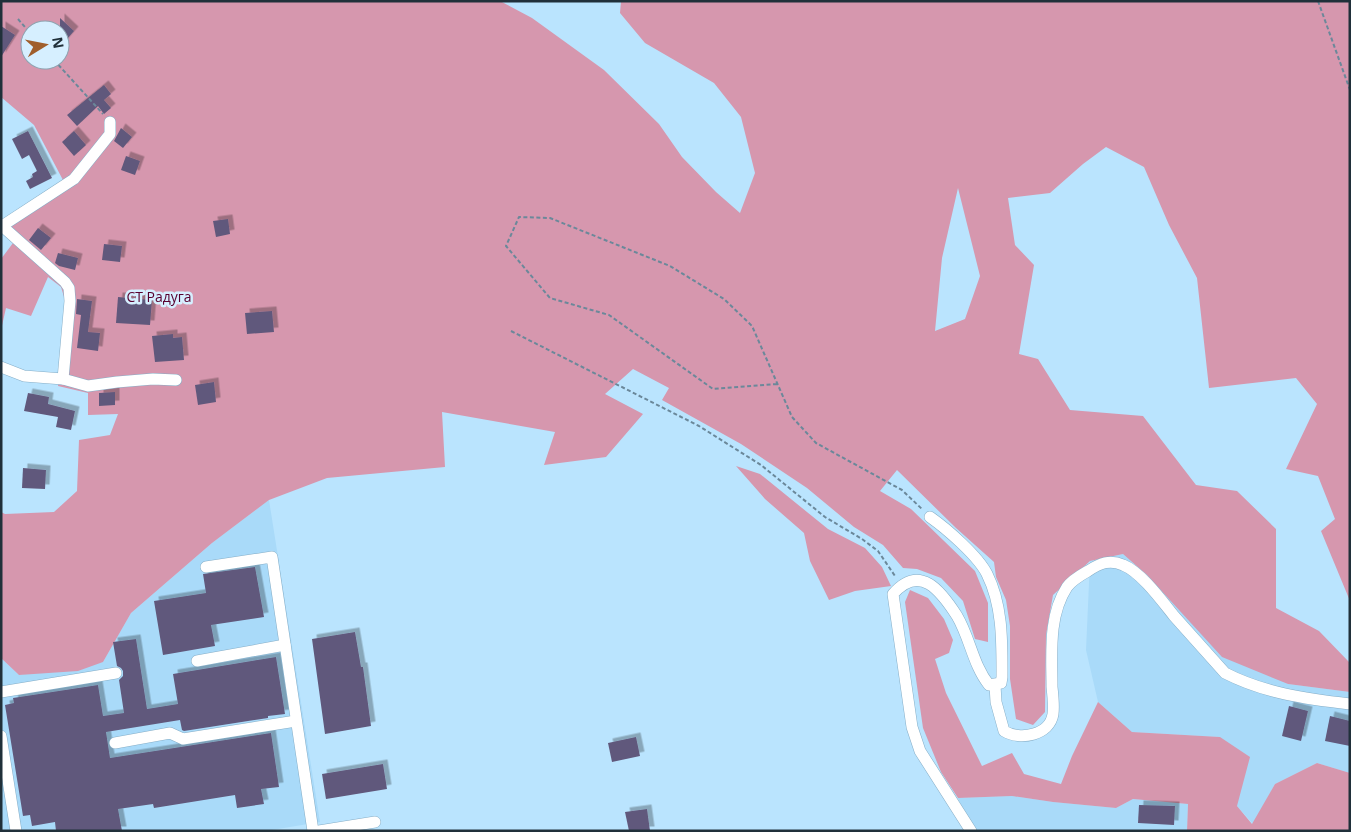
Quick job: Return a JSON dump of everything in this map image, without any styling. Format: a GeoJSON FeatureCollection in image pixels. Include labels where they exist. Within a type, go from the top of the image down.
{"type":"FeatureCollection","features":[{"type":"Feature","properties":{"kind":"street"},"geometry":{"type":"LineString","coordinates":[[63,379],[70,301],[69,288],[65,282],[2,226],[74,179],[110,134],[110,122]]}},
{"type":"Feature","properties":{"kind":"street"},"geometry":{"type":"LineString","coordinates":[[1,368],[24,376],[63,379],[88,386],[135,380],[176,380]]}},
{"type":"Feature","properties":{"kind":"street"},"geometry":{"type":"LineString","coordinates":[[930,517],[967,550],[986,572],[992,585],[999,611],[1002,637],[1002,683],[989,685],[982,677],[958,617],[944,598],[930,584],[917,579],[910,580],[902,584],[894,594],[912,727],[920,751],[971,831]]}},
{"type":"Feature","properties":{"kind":"street"},"geometry":{"type":"LineString","coordinates":[[206,567],[272,557],[313,831]]}},
{"type":"Feature","properties":{"kind":"street"},"geometry":{"type":"LineString","coordinates":[[995,685],[996,702],[1004,731],[1010,735],[1021,736],[1038,733],[1049,725],[1053,714],[1052,648],[1054,620],[1061,599],[1068,586],[1076,579],[1098,564],[1106,562],[1125,565],[1146,582],[1225,673],[1240,681],[1294,697],[1350,704]]}},
{"type":"Feature","properties":{"kind":"street"},"geometry":{"type":"LineString","coordinates":[[197,661],[285,646]]}},
{"type":"Feature","properties":{"kind":"street"},"geometry":{"type":"LineString","coordinates":[[1,692],[116,673]]}},
{"type":"Feature","properties":{"kind":"street"},"geometry":{"type":"LineString","coordinates":[[115,743],[170,733],[183,739],[296,721]]}},
{"type":"Feature","properties":{"kind":"street"},"geometry":{"type":"LineString","coordinates":[[1,736],[5,785],[16,831]]}},
{"type":"Feature","properties":{"kind":"street"},"geometry":{"type":"LineString","coordinates":[[319,831],[375,822]]}},
{"type":"Feature","properties":{"kind":"path"},"geometry":{"type":"LineString","coordinates":[[1318,1],[1350,90]]}},
{"type":"Feature","properties":{"kind":"path"},"geometry":{"type":"LineString","coordinates":[[63,70],[110,122]]}},
{"type":"Feature","properties":{"kind":"path"},"geometry":{"type":"LineString","coordinates":[[1346,80],[1350,78]]}},
{"type":"Feature","properties":{"kind":"path"},"geometry":{"type":"LineString","coordinates":[[776,384],[713,389],[609,314],[550,298],[506,246],[519,217],[550,218],[558,221],[670,266],[724,299],[752,326],[792,417],[816,443],[902,490],[930,517]]}},
{"type":"Feature","properties":{"kind":"path"},"geometry":{"type":"LineString","coordinates":[[511,331],[699,426],[761,465],[825,517],[878,551],[895,576],[894,594]]}},
{"type":"Feature","properties":{"kind":"shaded area"},"geometry":{"type":"Polygon","coordinates":[[[269,500],[320,822],[266,831],[1,831],[1,658],[19,675],[103,662],[131,613],[212,543],[269,500]]]}},
{"type":"Feature","properties":{"kind":"shaded area"},"geometry":{"type":"Polygon","coordinates":[[[1123,554],[1147,575],[1288,684],[1350,692],[1350,773],[1317,763],[1275,784],[1253,824],[1237,806],[1220,737],[1132,732],[1098,702],[1086,650],[1090,561],[1123,554]]]}},
{"type":"Feature","properties":{"kind":"shaded area"},"geometry":{"type":"Polygon","coordinates":[[[1012,796],[1116,808],[1133,799],[1188,804],[1187,831],[978,831],[964,811],[958,798],[1012,796]]]}},
{"type":"Feature","properties":{"kind":"green space","name":"СТ Радуга"},"geometry":{"type":"Polygon","coordinates":[[[1,1],[500,1],[532,18],[604,70],[659,124],[682,157],[716,192],[740,213],[755,173],[741,117],[714,83],[645,43],[620,13],[621,1],[1350,1],[1350,601],[1321,531],[1335,519],[1318,476],[1286,469],[1317,404],[1296,378],[1209,388],[1197,278],[1169,225],[1144,167],[1106,147],[1050,193],[1008,198],[1015,245],[1034,265],[1019,354],[1038,359],[1070,410],[1143,416],[1196,485],[1237,491],[1276,529],[1276,608],[1319,631],[1350,663],[1350,692],[1288,684],[1222,657],[1147,575],[1123,554],[1090,561],[1053,595],[1046,635],[1045,712],[1033,725],[1016,719],[1010,679],[1010,626],[1006,600],[996,577],[994,562],[897,470],[880,491],[911,509],[975,571],[988,603],[988,642],[975,639],[963,601],[941,578],[917,569],[903,568],[883,545],[854,527],[807,488],[741,444],[662,400],[669,388],[633,369],[605,394],[643,414],[606,457],[544,465],[555,432],[442,412],[445,467],[327,478],[269,500],[212,543],[131,613],[103,662],[78,671],[19,675],[1,658],[1,512],[5,514],[54,512],[77,491],[79,440],[110,435],[118,414],[88,415],[88,393],[58,386],[65,300],[61,287],[48,277],[31,316],[6,308],[1,330],[1,259],[13,243],[1,232],[64,182],[34,125],[1,97],[1,1]],[[958,188],[942,258],[935,331],[965,319],[980,276],[958,188]]]}},
{"type":"Feature","properties":{"kind":"green space"},"geometry":{"type":"Polygon","coordinates":[[[736,466],[760,474],[828,529],[865,548],[882,567],[891,586],[855,591],[829,600],[810,561],[804,533],[765,499],[736,466]]]}},
{"type":"Feature","properties":{"kind":"green space"},"geometry":{"type":"Polygon","coordinates":[[[910,590],[928,598],[944,619],[953,640],[949,653],[935,659],[946,693],[982,766],[1012,753],[1024,774],[1061,784],[1098,702],[1132,732],[1220,737],[1250,757],[1237,806],[1252,824],[1275,784],[1317,763],[1350,773],[1350,831],[1187,831],[1188,804],[1133,799],[1116,808],[1012,796],[958,798],[941,772],[923,728],[905,602],[910,590]]]}},
{"type":"Feature","properties":{"kind":"building"},"geometry":{"type":"Polygon","coordinates":[[[1,26],[15,35],[1,57],[1,26]]]}},
{"type":"Feature","properties":{"kind":"building"},"geometry":{"type":"Polygon","coordinates":[[[70,27],[74,31],[70,36],[70,27]]]}},
{"type":"Feature","properties":{"kind":"building"},"geometry":{"type":"Polygon","coordinates":[[[104,85],[111,94],[104,100],[111,108],[104,114],[98,106],[77,126],[67,115],[104,85]]]}},
{"type":"Feature","properties":{"kind":"building"},"geometry":{"type":"Polygon","coordinates":[[[121,128],[132,137],[123,148],[114,141],[121,128]]]}},
{"type":"Feature","properties":{"kind":"building"},"geometry":{"type":"Polygon","coordinates":[[[28,131],[52,178],[30,189],[26,181],[33,177],[32,174],[37,171],[29,155],[22,159],[12,139],[28,131]]]}},
{"type":"Feature","properties":{"kind":"building"},"geometry":{"type":"Polygon","coordinates":[[[74,131],[86,145],[74,156],[62,142],[74,131]]]}},
{"type":"Feature","properties":{"kind":"building"},"geometry":{"type":"Polygon","coordinates":[[[126,156],[140,161],[135,175],[121,170],[126,156]]]}},
{"type":"Feature","properties":{"kind":"building"},"geometry":{"type":"Polygon","coordinates":[[[228,219],[230,234],[216,237],[213,221],[228,219]]]}},
{"type":"Feature","properties":{"kind":"building"},"geometry":{"type":"Polygon","coordinates":[[[38,228],[51,238],[41,250],[29,240],[38,228]]]}},
{"type":"Feature","properties":{"kind":"building"},"geometry":{"type":"Polygon","coordinates":[[[104,244],[122,246],[120,262],[102,260],[104,244]]]}},
{"type":"Feature","properties":{"kind":"building"},"geometry":{"type":"Polygon","coordinates":[[[58,253],[78,258],[75,270],[59,266],[55,263],[58,253]]]}},
{"type":"Feature","properties":{"kind":"building"},"geometry":{"type":"Polygon","coordinates":[[[118,297],[152,300],[150,325],[116,323],[118,297]]]}},
{"type":"Feature","properties":{"kind":"building"},"geometry":{"type":"Polygon","coordinates":[[[77,299],[92,301],[88,332],[100,333],[98,351],[77,348],[81,315],[76,314],[77,299]]]}},
{"type":"Feature","properties":{"kind":"building"},"geometry":{"type":"Polygon","coordinates":[[[272,311],[274,332],[247,334],[245,313],[272,311]]]}},
{"type":"Feature","properties":{"kind":"building"},"geometry":{"type":"Polygon","coordinates":[[[173,334],[173,338],[182,337],[184,360],[155,362],[152,336],[173,334]]]}},
{"type":"Feature","properties":{"kind":"building"},"geometry":{"type":"Polygon","coordinates":[[[214,382],[216,402],[198,405],[195,385],[214,382]]]}},
{"type":"Feature","properties":{"kind":"building"},"geometry":{"type":"Polygon","coordinates":[[[115,392],[115,405],[99,406],[99,393],[115,392]]]}},
{"type":"Feature","properties":{"kind":"building"},"geometry":{"type":"Polygon","coordinates":[[[28,393],[49,397],[48,404],[75,411],[71,430],[56,427],[58,417],[24,411],[28,393]]]}},
{"type":"Feature","properties":{"kind":"building"},"geometry":{"type":"Polygon","coordinates":[[[23,468],[46,470],[45,489],[22,488],[23,468]]]}},
{"type":"Feature","properties":{"kind":"building"},"geometry":{"type":"Polygon","coordinates":[[[255,567],[264,617],[211,625],[215,646],[163,655],[154,601],[206,593],[203,574],[255,567]]]}},
{"type":"Feature","properties":{"kind":"building"},"geometry":{"type":"Polygon","coordinates":[[[355,632],[361,667],[363,667],[371,726],[325,734],[312,639],[355,632]]]}},
{"type":"Feature","properties":{"kind":"building"},"geometry":{"type":"Polygon","coordinates":[[[136,639],[147,709],[178,704],[173,674],[276,657],[285,714],[184,731],[182,730],[180,720],[106,732],[110,758],[271,733],[279,787],[261,789],[264,804],[237,808],[235,795],[154,808],[153,804],[118,809],[122,831],[56,831],[55,822],[32,826],[30,815],[23,816],[5,705],[14,703],[13,698],[98,685],[103,716],[124,713],[119,680],[123,676],[123,671],[117,666],[113,642],[136,639]]]}},
{"type":"Feature","properties":{"kind":"building"},"geometry":{"type":"Polygon","coordinates":[[[1289,706],[1308,711],[1301,741],[1282,736],[1289,706]]]}},
{"type":"Feature","properties":{"kind":"building"},"geometry":{"type":"Polygon","coordinates":[[[1330,716],[1350,721],[1350,746],[1325,741],[1330,716]]]}},
{"type":"Feature","properties":{"kind":"building"},"geometry":{"type":"Polygon","coordinates":[[[636,737],[640,756],[612,762],[608,743],[636,737]]]}},
{"type":"Feature","properties":{"kind":"building"},"geometry":{"type":"Polygon","coordinates":[[[383,764],[387,789],[326,799],[322,774],[383,764]]]}},
{"type":"Feature","properties":{"kind":"building"},"geometry":{"type":"Polygon","coordinates":[[[1139,805],[1175,806],[1174,825],[1138,823],[1139,805]]]}},
{"type":"Feature","properties":{"kind":"building"},"geometry":{"type":"Polygon","coordinates":[[[647,809],[650,831],[629,831],[625,812],[647,809]]]}}]}
